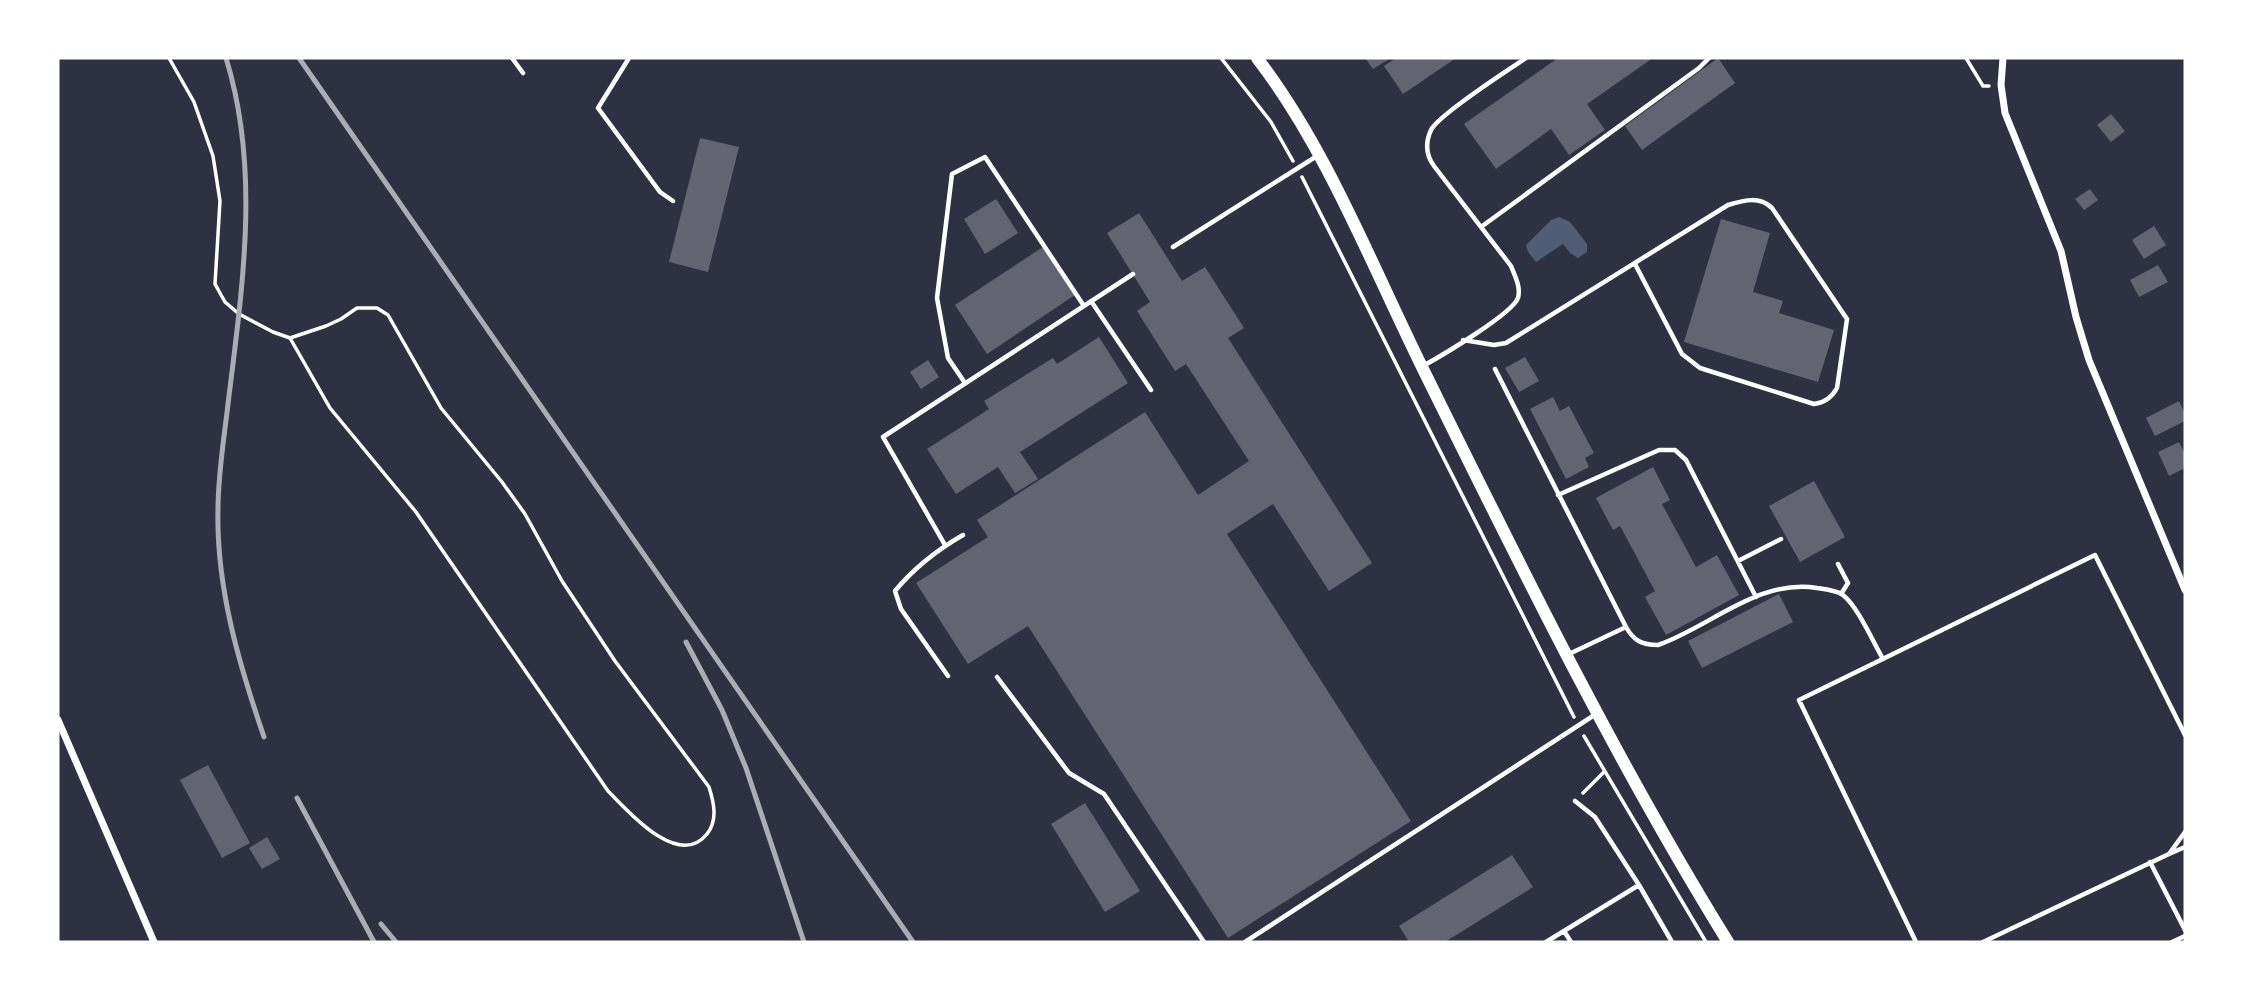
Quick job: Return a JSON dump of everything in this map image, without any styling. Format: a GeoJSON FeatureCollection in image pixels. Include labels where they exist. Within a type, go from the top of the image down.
{"type":"FeatureCollection","features":[{"type":"Feature","properties":{"kind":"main road"},"geometry":{"type":"LineString","coordinates":[[1257,58],[1275,82],[1318,156],[1596,714],[1692,885],[1728,942]]}},
{"type":"Feature","properties":{"kind":"street"},"geometry":{"type":"LineString","coordinates":[[2003,58],[2001,85],[2005,113],[2061,251],[2089,360],[2185,590]]}},
{"type":"Feature","properties":{"kind":"street"},"geometry":{"type":"LineString","coordinates":[[58,720],[154,942]]}},
{"type":"Feature","properties":{"kind":"lane"},"geometry":{"type":"LineString","coordinates":[[512,58],[523,73]]}},
{"type":"Feature","properties":{"kind":"lane"},"geometry":{"type":"LineString","coordinates":[[629,58],[598,108],[660,192],[673,201]]}},
{"type":"Feature","properties":{"kind":"lane"},"geometry":{"type":"LineString","coordinates":[[1422,366],[1506,313],[1518,297],[1518,285],[1511,266],[1428,157],[1429,138],[1435,124],[1526,58]]}},
{"type":"Feature","properties":{"kind":"lane"},"geometry":{"type":"LineString","coordinates":[[1481,227],[1709,58]]}},
{"type":"Feature","properties":{"kind":"lane"},"geometry":{"type":"LineString","coordinates":[[1173,247],[1318,156]]}},
{"type":"Feature","properties":{"kind":"lane"},"geometry":{"type":"LineString","coordinates":[[964,383],[948,358],[937,298],[952,174],[985,157],[1084,306]]}},
{"type":"Feature","properties":{"kind":"lane"},"geometry":{"type":"LineString","coordinates":[[1463,340],[1494,345],[1506,343],[1728,205],[1744,200],[1765,201],[1847,319],[1834,395],[1814,404],[1690,363],[1682,354],[1635,264]]}},
{"type":"Feature","properties":{"kind":"lane"},"geometry":{"type":"LineString","coordinates":[[946,545],[883,436],[1133,274]]}},
{"type":"Feature","properties":{"kind":"lane"},"geometry":{"type":"LineString","coordinates":[[1091,301],[1151,390]]}},
{"type":"Feature","properties":{"kind":"lane"},"geometry":{"type":"LineString","coordinates":[[1496,369],[1631,637],[1640,643],[1658,645],[1756,597],[1790,585],[1841,594],[1850,603],[1883,659]]}},
{"type":"Feature","properties":{"kind":"lane"},"geometry":{"type":"LineString","coordinates":[[1558,495],[1659,450],[1675,450],[1686,460],[1756,597]]}},
{"type":"Feature","properties":{"kind":"lane"},"geometry":{"type":"LineString","coordinates":[[947,676],[901,609],[895,591],[910,573],[963,535]]}},
{"type":"Feature","properties":{"kind":"lane"},"geometry":{"type":"LineString","coordinates":[[1738,561],[1781,539]]}},
{"type":"Feature","properties":{"kind":"lane"},"geometry":{"type":"LineString","coordinates":[[1916,942],[1799,700],[2095,555],[2185,735]]}},
{"type":"Feature","properties":{"kind":"lane"},"geometry":{"type":"LineString","coordinates":[[1838,564],[1848,583],[1841,594]]}},
{"type":"Feature","properties":{"kind":"lane"},"geometry":{"type":"LineString","coordinates":[[1566,655],[1626,628]]}},
{"type":"Feature","properties":{"kind":"lane"},"geometry":{"type":"LineString","coordinates":[[997,677],[1069,773],[1104,794],[1204,942]]}},
{"type":"Feature","properties":{"kind":"lane"},"geometry":{"type":"LineString","coordinates":[[1245,942],[1596,714]]}},
{"type":"Feature","properties":{"kind":"lane"},"geometry":{"type":"LineString","coordinates":[[1575,801],[1595,817],[1672,942]]}},
{"type":"Feature","properties":{"kind":"lane"},"geometry":{"type":"LineString","coordinates":[[2168,854],[2185,832]]}},
{"type":"Feature","properties":{"kind":"lane"},"geometry":{"type":"LineString","coordinates":[[1983,942],[2185,847]]}},
{"type":"Feature","properties":{"kind":"lane"},"geometry":{"type":"LineString","coordinates":[[2150,862],[2185,929]]}},
{"type":"Feature","properties":{"kind":"lane"},"geometry":{"type":"LineString","coordinates":[[1546,942],[1639,885]]}},
{"type":"Feature","properties":{"kind":"lane"},"geometry":{"type":"LineString","coordinates":[[1564,931],[1571,942]]}},
{"type":"Feature","properties":{"kind":"lane"},"geometry":{"type":"LineString","coordinates":[[2172,942],[2185,936]]}},
{"type":"Feature","properties":{"kind":"path"},"geometry":{"type":"LineString","coordinates":[[169,58],[201,121],[217,176],[220,201],[215,284],[225,303],[239,314],[290,338],[341,319],[357,307],[377,307],[388,316],[440,408],[525,514],[562,581],[615,660],[709,787],[714,814],[712,825],[703,839],[685,844],[666,841],[645,828],[608,791],[416,512],[330,408],[290,338]]}},
{"type":"Feature","properties":{"kind":"path"},"geometry":{"type":"LineString","coordinates":[[1221,58],[1270,122],[1298,169],[1578,726],[1706,942]]}},
{"type":"Feature","properties":{"kind":"path"},"geometry":{"type":"LineString","coordinates":[[1965,58],[1983,86],[2001,85]]}},
{"type":"Feature","properties":{"kind":"path"},"geometry":{"type":"LineString","coordinates":[[1575,801],[1604,772]]}},
{"type":"Feature","properties":{"kind":"water"},"geometry":{"type":"Polygon","coordinates":[[[1559,217],[1570,222],[1587,244],[1587,252],[1578,258],[1563,244],[1536,262],[1526,245],[1551,220],[1559,217]]]}},
{"type":"Feature","properties":{"kind":"building"},"geometry":{"type":"Polygon","coordinates":[[[1365,58],[1391,58],[1373,69],[1365,58]]]}},
{"type":"Feature","properties":{"kind":"building"},"geometry":{"type":"Polygon","coordinates":[[[1396,58],[1456,58],[1403,94],[1384,66],[1396,58]]]}},
{"type":"Feature","properties":{"kind":"building"},"geometry":{"type":"Polygon","coordinates":[[[1558,58],[1653,58],[1587,104],[1605,130],[1569,155],[1551,129],[1496,169],[1464,124],[1558,58]]]}},
{"type":"Feature","properties":{"kind":"building"},"geometry":{"type":"Polygon","coordinates":[[[1718,58],[1735,83],[1642,150],[1625,126],[1718,58]]]}},
{"type":"Feature","properties":{"kind":"building"},"geometry":{"type":"Polygon","coordinates":[[[2111,114],[2125,131],[2111,142],[2097,125],[2111,114]]]}},
{"type":"Feature","properties":{"kind":"building"},"geometry":{"type":"Polygon","coordinates":[[[700,138],[739,147],[708,272],[669,262],[700,138]]]}},
{"type":"Feature","properties":{"kind":"building"},"geometry":{"type":"Polygon","coordinates":[[[2090,189],[2098,200],[2084,210],[2075,199],[2090,189]]]}},
{"type":"Feature","properties":{"kind":"building"},"geometry":{"type":"Polygon","coordinates":[[[996,199],[1018,233],[985,254],[964,219],[996,199]]]}},
{"type":"Feature","properties":{"kind":"building"},"geometry":{"type":"Polygon","coordinates":[[[1139,213],[1182,281],[1205,267],[1244,328],[1228,338],[1372,563],[1329,591],[1273,504],[1227,534],[1411,821],[1228,938],[1028,626],[968,664],[916,583],[988,537],[977,520],[1145,412],[1198,495],[1249,461],[1186,364],[1175,371],[1137,311],[1150,302],[1107,233],[1139,213]]]}},
{"type":"Feature","properties":{"kind":"building"},"geometry":{"type":"Polygon","coordinates":[[[1721,219],[1770,233],[1753,292],[1783,301],[1779,313],[1834,330],[1818,382],[1684,342],[1721,219]]]}},
{"type":"Feature","properties":{"kind":"building"},"geometry":{"type":"Polygon","coordinates":[[[2154,226],[2166,245],[2144,259],[2132,240],[2154,226]]]}},
{"type":"Feature","properties":{"kind":"building"},"geometry":{"type":"Polygon","coordinates":[[[1043,247],[1075,295],[987,354],[955,305],[1043,247]]]}},
{"type":"Feature","properties":{"kind":"building"},"geometry":{"type":"Polygon","coordinates":[[[2158,265],[2168,282],[2139,297],[2130,280],[2158,265]]]}},
{"type":"Feature","properties":{"kind":"building"},"geometry":{"type":"Polygon","coordinates":[[[1099,337],[1128,383],[1020,452],[1038,479],[1015,493],[998,467],[956,494],[927,449],[989,409],[984,401],[1053,358],[1057,364],[1099,337]]]}},
{"type":"Feature","properties":{"kind":"building"},"geometry":{"type":"Polygon","coordinates":[[[1525,357],[1539,381],[1519,392],[1505,368],[1525,357]]]}},
{"type":"Feature","properties":{"kind":"building"},"geometry":{"type":"Polygon","coordinates":[[[928,360],[939,377],[921,389],[910,372],[928,360]]]}},
{"type":"Feature","properties":{"kind":"building"},"geometry":{"type":"Polygon","coordinates":[[[1553,397],[1560,411],[1569,406],[1594,453],[1585,458],[1589,467],[1566,479],[1530,409],[1553,397]]]}},
{"type":"Feature","properties":{"kind":"building"},"geometry":{"type":"Polygon","coordinates":[[[2179,401],[2185,421],[2155,436],[2146,418],[2179,401]]]}},
{"type":"Feature","properties":{"kind":"building"},"geometry":{"type":"Polygon","coordinates":[[[2179,442],[2185,454],[2185,468],[2169,476],[2158,452],[2179,442]]]}},
{"type":"Feature","properties":{"kind":"building"},"geometry":{"type":"Polygon","coordinates":[[[1653,467],[1670,500],[1662,504],[1696,567],[1717,555],[1739,595],[1666,635],[1645,597],[1655,591],[1620,526],[1613,530],[1596,498],[1653,467]]]}},
{"type":"Feature","properties":{"kind":"building"},"geometry":{"type":"Polygon","coordinates":[[[1814,481],[1845,537],[1800,562],[1769,506],[1814,481]]]}},
{"type":"Feature","properties":{"kind":"building"},"geometry":{"type":"Polygon","coordinates":[[[1779,594],[1793,622],[1702,668],[1688,641],[1779,594]]]}},
{"type":"Feature","properties":{"kind":"building"},"geometry":{"type":"Polygon","coordinates":[[[208,765],[250,843],[222,858],[180,780],[208,765]]]}},
{"type":"Feature","properties":{"kind":"building"},"geometry":{"type":"Polygon","coordinates":[[[1085,803],[1140,891],[1105,912],[1051,824],[1085,803]]]}},
{"type":"Feature","properties":{"kind":"building"},"geometry":{"type":"Polygon","coordinates":[[[267,837],[280,859],[262,869],[249,848],[267,837]]]}},
{"type":"Feature","properties":{"kind":"building"},"geometry":{"type":"Polygon","coordinates":[[[1512,855],[1533,887],[1445,942],[1409,942],[1399,926],[1512,855]]]}},
{"type":"Feature","properties":{"kind":"railway"},"geometry":{"type":"LineString","coordinates":[[226,58],[237,101],[246,187],[243,274],[220,470],[218,538],[231,625],[264,737]]}},
{"type":"Feature","properties":{"kind":"railway"},"geometry":{"type":"LineString","coordinates":[[299,58],[913,942]]}},
{"type":"Feature","properties":{"kind":"railway"},"geometry":{"type":"LineString","coordinates":[[686,642],[722,710],[746,768],[804,942]]}},
{"type":"Feature","properties":{"kind":"railway"},"geometry":{"type":"LineString","coordinates":[[297,798],[374,942]]}},
{"type":"Feature","properties":{"kind":"railway"},"geometry":{"type":"LineString","coordinates":[[381,924],[396,942]]}}]}
